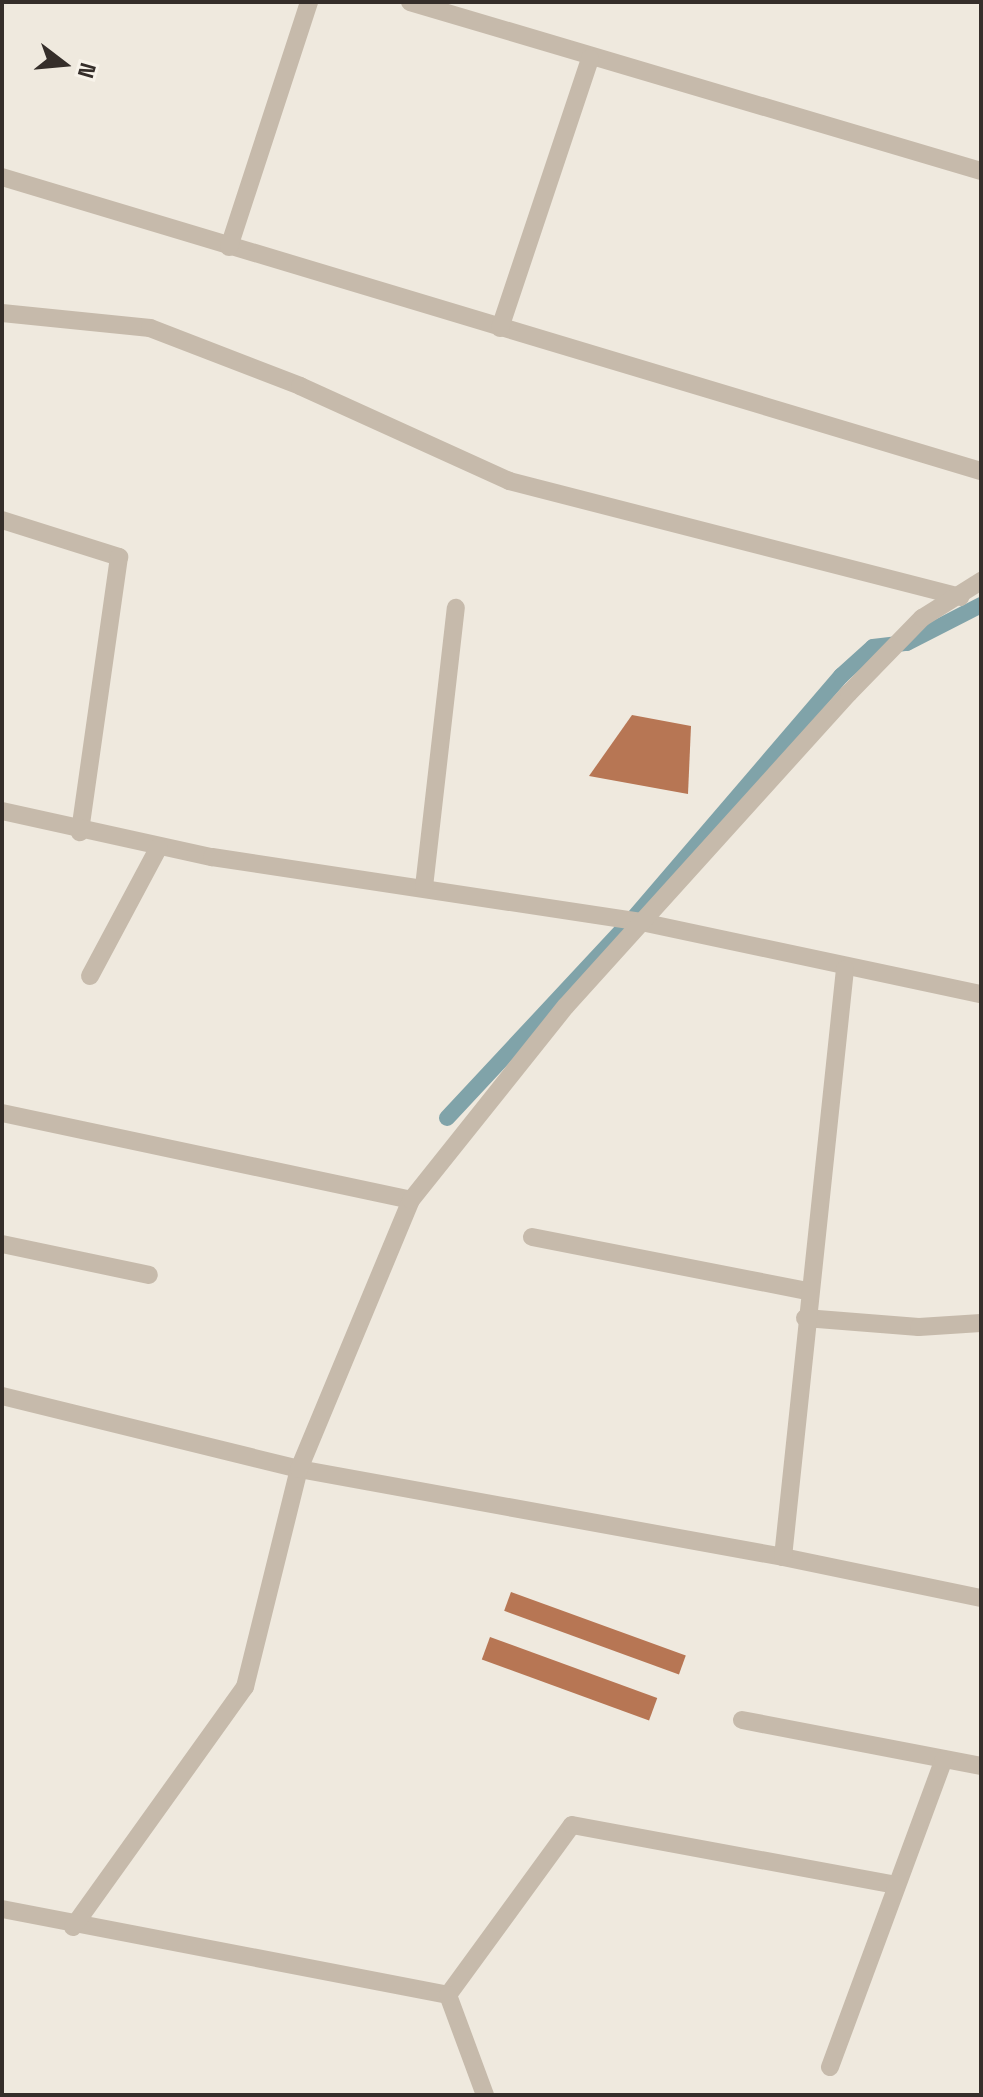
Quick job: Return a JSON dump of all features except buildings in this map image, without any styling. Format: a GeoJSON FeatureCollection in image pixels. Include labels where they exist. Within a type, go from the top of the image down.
{"type":"FeatureCollection","features":[{"type":"Feature","properties":{"kind":"street"},"geometry":{"type":"LineString","coordinates":[[229,247],[309,2]]}},
{"type":"Feature","properties":{"kind":"street"},"geometry":{"type":"LineString","coordinates":[[410,2],[590,59],[981,171]]}},
{"type":"Feature","properties":{"kind":"street"},"geometry":{"type":"LineString","coordinates":[[500,328],[590,59]]}},
{"type":"Feature","properties":{"kind":"street"},"geometry":{"type":"LineString","coordinates":[[2,177],[981,471]]}},
{"type":"Feature","properties":{"kind":"street"},"geometry":{"type":"LineString","coordinates":[[2,313],[150,328],[300,386],[509,481],[960,597]]}},
{"type":"Feature","properties":{"kind":"street"},"geometry":{"type":"LineString","coordinates":[[2,520],[119,557],[80,832]]}},
{"type":"Feature","properties":{"kind":"street"},"geometry":{"type":"LineString","coordinates":[[73,1927],[245,1687],[299,1469],[411,1200],[457,1136],[566,1006],[646,923],[849,693],[922,618],[981,581]]}},
{"type":"Feature","properties":{"kind":"street"},"geometry":{"type":"LineString","coordinates":[[424,887],[456,608]]}},
{"type":"Feature","properties":{"kind":"street"},"geometry":{"type":"LineString","coordinates":[[2,811],[80,832],[159,847],[646,923],[845,969],[981,994]]}},
{"type":"Feature","properties":{"kind":"street"},"geometry":{"type":"LineString","coordinates":[[90,976],[159,847]]}},
{"type":"Feature","properties":{"kind":"street"},"geometry":{"type":"LineString","coordinates":[[783,1557],[805,1318],[845,969]]}},
{"type":"Feature","properties":{"kind":"street"},"geometry":{"type":"LineString","coordinates":[[2,1113],[411,1200]]}},
{"type":"Feature","properties":{"kind":"street"},"geometry":{"type":"LineString","coordinates":[[532,1237],[808,1291]]}},
{"type":"Feature","properties":{"kind":"street"},"geometry":{"type":"LineString","coordinates":[[2,1244],[149,1275]]}},
{"type":"Feature","properties":{"kind":"street"},"geometry":{"type":"LineString","coordinates":[[805,1318],[919,1327],[981,1323]]}},
{"type":"Feature","properties":{"kind":"street"},"geometry":{"type":"LineString","coordinates":[[2,1396],[299,1469],[783,1557],[981,1598]]}},
{"type":"Feature","properties":{"kind":"street"},"geometry":{"type":"LineString","coordinates":[[742,1720],[981,1766]]}},
{"type":"Feature","properties":{"kind":"street"},"geometry":{"type":"LineString","coordinates":[[830,2067],[944,1759]]}},
{"type":"Feature","properties":{"kind":"street"},"geometry":{"type":"LineString","coordinates":[[448,1995],[572,1825],[895,1885]]}},
{"type":"Feature","properties":{"kind":"street"},"geometry":{"type":"LineString","coordinates":[[2,1909],[73,1927],[448,1995]]}},
{"type":"Feature","properties":{"kind":"street"},"geometry":{"type":"LineString","coordinates":[[448,1995],[485,2095]]}},
{"type":"Feature","properties":{"kind":"waterway"},"geometry":{"type":"LineString","coordinates":[[447,1118],[631,921],[841,676],[873,647],[907,643],[981,605]]}}]}
